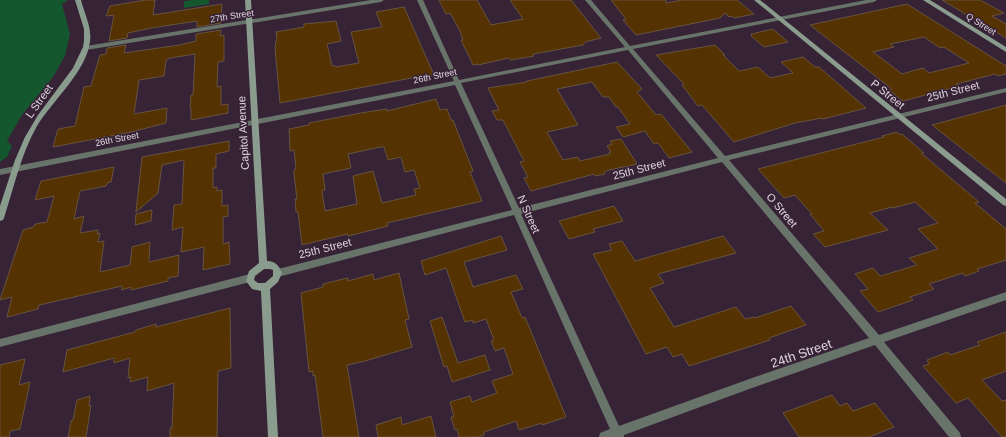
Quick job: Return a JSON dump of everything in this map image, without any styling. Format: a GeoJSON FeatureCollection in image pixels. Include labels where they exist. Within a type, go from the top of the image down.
{"type":"FeatureCollection","features":[{"type":"Feature","properties":{"kind":"main road","name":"L Street"},"geometry":{"type":"LineString","coordinates":[[0,218],[23,150],[34,126],[73,72],[86,48],[86,27],[78,0]]}},
{"type":"Feature","properties":{"kind":"main road","name":"Capitol Avenue"},"geometry":{"type":"LineString","coordinates":[[248,0],[263,265]]}},
{"type":"Feature","properties":{"kind":"main road","name":"P Street"},"geometry":{"type":"LineString","coordinates":[[756,0],[1006,203]]}},
{"type":"Feature","properties":{"kind":"main road","name":"Q Street"},"geometry":{"type":"LineString","coordinates":[[926,0],[1006,50]]}},
{"type":"Feature","properties":{"kind":"main road"},"geometry":{"type":"LineString","coordinates":[[263,265],[274,266],[278,272],[275,281],[265,287],[254,286],[250,278],[256,269],[263,265]]}},
{"type":"Feature","properties":{"kind":"main road"},"geometry":{"type":"LineString","coordinates":[[265,287],[273,437]]}},
{"type":"Feature","properties":{"kind":"street","name":"27th Street"},"geometry":{"type":"LineString","coordinates":[[86,48],[381,0]]}},
{"type":"Feature","properties":{"kind":"street","name":"N Street"},"geometry":{"type":"LineString","coordinates":[[420,0],[618,435]]}},
{"type":"Feature","properties":{"kind":"street","name":"O Street"},"geometry":{"type":"LineString","coordinates":[[588,0],[956,437]]}},
{"type":"Feature","properties":{"kind":"street","name":"26th Street"},"geometry":{"type":"LineString","coordinates":[[0,172],[874,0]]}},
{"type":"Feature","properties":{"kind":"street","name":"25th Street"},"geometry":{"type":"LineString","coordinates":[[278,272],[1006,90]]}},
{"type":"Feature","properties":{"kind":"street"},"geometry":{"type":"LineString","coordinates":[[0,342],[250,278]]}},
{"type":"Feature","properties":{"kind":"street","name":"24th Street"},"geometry":{"type":"LineString","coordinates":[[604,437],[618,435],[752,383],[1006,296]]}},
{"type":"Feature","properties":{"kind":"green space"},"geometry":{"type":"Polygon","coordinates":[[[0,0],[68,0],[62,4],[70,34],[65,56],[53,77],[22,115],[7,141],[12,146],[7,157],[0,162],[0,0]]]}},
{"type":"Feature","properties":{"kind":"green space"},"geometry":{"type":"Polygon","coordinates":[[[209,0],[209,4],[184,8],[184,1],[209,0]]]}},
{"type":"Feature","properties":{"kind":"building"},"geometry":{"type":"Polygon","coordinates":[[[155,0],[153,15],[222,4],[221,23],[197,27],[197,21],[151,28],[128,33],[127,38],[109,41],[114,15],[106,16],[110,6],[155,0]]]}},
{"type":"Feature","properties":{"kind":"building"},"geometry":{"type":"Polygon","coordinates":[[[439,0],[477,0],[491,25],[523,19],[510,0],[571,0],[601,38],[585,42],[583,45],[533,54],[534,56],[511,60],[508,58],[473,65],[461,40],[463,40],[460,31],[450,13],[446,14],[439,0]]]}},
{"type":"Feature","properties":{"kind":"building"},"geometry":{"type":"Polygon","coordinates":[[[611,0],[666,0],[666,3],[682,0],[737,0],[754,14],[734,18],[732,16],[729,17],[725,13],[720,18],[636,35],[623,20],[626,19],[611,0]]]}},
{"type":"Feature","properties":{"kind":"building"},"geometry":{"type":"Polygon","coordinates":[[[942,0],[980,0],[1004,13],[992,16],[1006,24],[1006,38],[942,0]]]}},
{"type":"Feature","properties":{"kind":"building"},"geometry":{"type":"Polygon","coordinates":[[[907,4],[1006,66],[1006,74],[998,76],[995,74],[956,84],[959,86],[903,101],[889,90],[892,89],[810,25],[907,4]],[[924,37],[890,44],[894,47],[873,52],[902,74],[923,68],[929,73],[969,63],[944,47],[940,48],[924,37]]]}},
{"type":"Feature","properties":{"kind":"building"},"geometry":{"type":"Polygon","coordinates":[[[404,7],[434,75],[280,103],[275,48],[277,40],[276,32],[304,27],[304,24],[336,21],[341,41],[327,44],[332,66],[336,67],[359,63],[351,32],[382,27],[376,12],[404,7]]]}},
{"type":"Feature","properties":{"kind":"building"},"geometry":{"type":"Polygon","coordinates":[[[773,29],[788,42],[764,47],[751,36],[751,34],[773,29]]]}},
{"type":"Feature","properties":{"kind":"building"},"geometry":{"type":"Polygon","coordinates":[[[221,30],[220,36],[224,35],[224,61],[218,62],[217,87],[221,86],[221,105],[228,104],[228,113],[191,120],[190,108],[191,95],[193,95],[195,54],[170,58],[166,60],[164,76],[139,80],[134,114],[167,108],[166,123],[131,132],[53,147],[58,129],[75,126],[84,87],[91,86],[100,55],[106,54],[107,48],[126,45],[124,53],[180,45],[196,41],[196,34],[221,30]]]}},
{"type":"Feature","properties":{"kind":"building"},"geometry":{"type":"Polygon","coordinates":[[[715,45],[739,71],[758,67],[770,78],[793,73],[781,62],[803,57],[815,67],[819,67],[866,108],[823,119],[795,123],[734,142],[702,105],[698,106],[682,85],[684,84],[656,55],[715,45]]]}},
{"type":"Feature","properties":{"kind":"building"},"geometry":{"type":"Polygon","coordinates":[[[617,62],[642,89],[637,92],[656,115],[661,114],[692,152],[669,158],[658,143],[654,144],[645,131],[623,137],[616,127],[630,124],[609,97],[603,97],[592,82],[557,89],[578,125],[547,132],[563,160],[578,157],[580,161],[610,154],[609,152],[611,152],[607,146],[612,144],[610,141],[621,139],[637,164],[609,170],[604,172],[605,174],[595,176],[594,174],[531,191],[524,178],[528,177],[520,162],[524,161],[503,120],[497,120],[492,111],[499,110],[488,88],[527,82],[617,62]]]}},
{"type":"Feature","properties":{"kind":"building"},"geometry":{"type":"Polygon","coordinates":[[[436,99],[440,110],[447,109],[451,120],[453,120],[473,171],[470,172],[482,201],[387,223],[388,226],[348,236],[347,234],[302,245],[298,212],[296,212],[295,199],[297,199],[294,174],[294,170],[296,169],[294,150],[290,151],[289,129],[309,125],[309,123],[361,113],[387,109],[387,111],[436,99]],[[384,147],[348,154],[351,168],[323,174],[325,190],[322,191],[325,211],[357,204],[353,176],[373,171],[382,203],[416,195],[414,189],[420,188],[414,170],[405,172],[401,157],[388,160],[384,147]]]}},
{"type":"Feature","properties":{"kind":"building"},"geometry":{"type":"Polygon","coordinates":[[[1006,105],[1006,183],[932,125],[1006,105]]]}},
{"type":"Feature","properties":{"kind":"building"},"geometry":{"type":"Polygon","coordinates":[[[897,132],[900,135],[902,134],[924,153],[921,153],[979,202],[975,203],[1006,229],[1006,260],[977,269],[979,271],[965,276],[963,273],[929,284],[934,289],[910,297],[913,300],[878,312],[860,291],[868,289],[855,274],[873,268],[880,276],[917,265],[909,258],[938,249],[918,229],[938,223],[915,202],[870,213],[888,230],[825,247],[813,234],[824,231],[810,214],[812,214],[795,195],[784,198],[758,169],[884,137],[882,136],[897,132]]]}},
{"type":"Feature","properties":{"kind":"building"},"geometry":{"type":"Polygon","coordinates":[[[229,141],[229,151],[216,154],[216,168],[213,168],[213,188],[217,187],[217,191],[222,190],[222,206],[228,205],[228,216],[223,217],[223,244],[229,242],[230,264],[203,270],[204,247],[181,252],[183,227],[172,230],[174,205],[182,204],[184,160],[162,165],[158,193],[136,212],[142,157],[229,141]]]}},
{"type":"Feature","properties":{"kind":"building"},"geometry":{"type":"Polygon","coordinates":[[[114,167],[111,182],[107,183],[106,186],[80,191],[74,219],[84,216],[80,233],[98,230],[97,234],[100,233],[98,242],[104,241],[100,272],[130,265],[132,247],[150,242],[149,262],[179,255],[178,276],[168,278],[168,281],[131,290],[131,287],[122,290],[122,286],[39,305],[38,309],[7,317],[12,297],[0,300],[23,230],[34,227],[35,224],[47,222],[54,196],[35,200],[41,181],[114,167]]]}},
{"type":"Feature","properties":{"kind":"building"},"geometry":{"type":"Polygon","coordinates":[[[614,206],[623,221],[593,229],[595,232],[569,239],[559,221],[614,206]]]}},
{"type":"Feature","properties":{"kind":"building"},"geometry":{"type":"Polygon","coordinates":[[[152,210],[151,221],[135,225],[136,214],[152,210]]]}},
{"type":"Feature","properties":{"kind":"building"},"geometry":{"type":"Polygon","coordinates":[[[501,236],[507,250],[464,262],[473,287],[516,275],[523,289],[511,292],[522,318],[525,317],[566,417],[542,425],[542,423],[519,430],[516,421],[484,432],[484,435],[478,437],[459,437],[451,417],[454,417],[450,402],[470,396],[472,402],[497,393],[492,381],[513,374],[504,348],[495,351],[491,341],[494,340],[486,319],[473,323],[473,320],[465,322],[446,268],[425,275],[421,261],[501,236]]]}},
{"type":"Feature","properties":{"kind":"building"},"geometry":{"type":"Polygon","coordinates":[[[723,236],[736,253],[658,274],[664,283],[650,288],[674,327],[736,307],[745,319],[755,318],[791,306],[806,325],[769,338],[770,340],[689,366],[682,354],[673,357],[667,347],[646,354],[593,254],[612,250],[609,244],[622,241],[635,261],[723,236]]]}},
{"type":"Feature","properties":{"kind":"building"},"geometry":{"type":"Polygon","coordinates":[[[399,273],[409,319],[405,320],[412,347],[347,365],[359,437],[323,437],[315,375],[313,376],[313,371],[309,372],[301,293],[323,287],[323,284],[348,278],[348,281],[373,274],[374,280],[399,273]]]}},
{"type":"Feature","properties":{"kind":"building"},"geometry":{"type":"Polygon","coordinates":[[[230,308],[231,368],[218,371],[217,437],[170,437],[170,428],[172,428],[174,383],[147,391],[148,377],[130,382],[131,377],[128,378],[130,358],[114,363],[114,358],[63,372],[67,350],[135,332],[136,330],[156,324],[156,327],[230,308]]]}},
{"type":"Feature","properties":{"kind":"building"},"geometry":{"type":"Polygon","coordinates":[[[442,317],[458,363],[485,355],[490,370],[452,382],[447,366],[444,367],[430,321],[442,317]]]}},
{"type":"Feature","properties":{"kind":"building"},"geometry":{"type":"Polygon","coordinates":[[[1006,332],[1006,371],[982,380],[1002,401],[1006,400],[1006,437],[1002,437],[968,398],[956,403],[923,366],[929,364],[927,360],[948,352],[950,355],[980,345],[977,342],[1006,332]]]}},
{"type":"Feature","properties":{"kind":"building"},"geometry":{"type":"Polygon","coordinates":[[[25,359],[19,385],[30,382],[20,429],[10,431],[9,437],[0,437],[0,365],[25,359]]]}},
{"type":"Feature","properties":{"kind":"building"},"geometry":{"type":"Polygon","coordinates":[[[832,395],[840,406],[847,403],[853,411],[875,403],[894,427],[869,437],[799,437],[783,413],[832,395]]]}},
{"type":"Feature","properties":{"kind":"building"},"geometry":{"type":"Polygon","coordinates":[[[90,396],[89,406],[91,405],[86,437],[68,437],[77,400],[90,396]]]}},
{"type":"Feature","properties":{"kind":"building"},"geometry":{"type":"Polygon","coordinates":[[[431,416],[436,437],[378,437],[376,425],[401,417],[402,425],[431,416]]]}}]}
